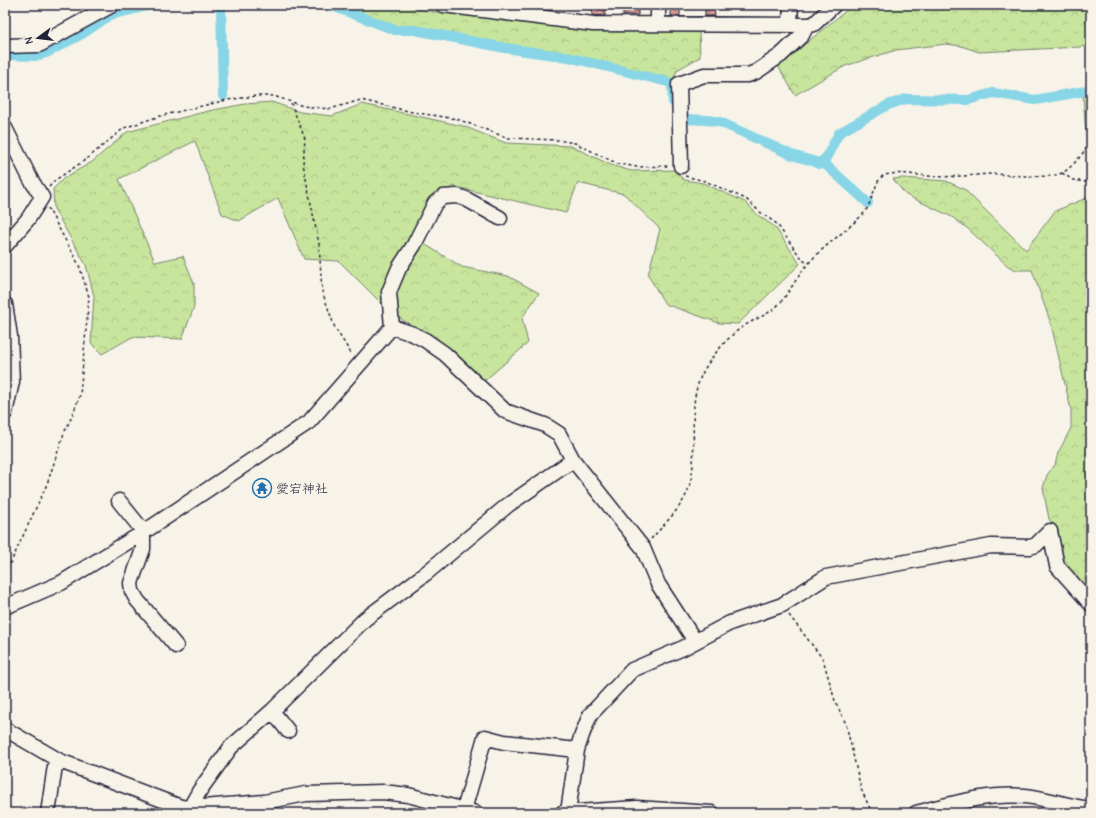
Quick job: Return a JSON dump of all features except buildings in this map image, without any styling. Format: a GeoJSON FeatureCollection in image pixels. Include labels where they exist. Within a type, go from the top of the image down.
{"type":"FeatureCollection","features":[{"type":"Feature","properties":{"kind":"street"},"geometry":{"type":"LineString","coordinates":[[5,46],[39,45],[112,5]]}},
{"type":"Feature","properties":{"kind":"street"},"geometry":{"type":"LineString","coordinates":[[443,5],[593,24],[658,23],[807,25],[814,24],[834,5]]}},
{"type":"Feature","properties":{"kind":"street"},"geometry":{"type":"LineString","coordinates":[[658,5],[658,23]]}},
{"type":"Feature","properties":{"kind":"street"},"geometry":{"type":"LineString","coordinates":[[790,24],[791,5]]}},
{"type":"Feature","properties":{"kind":"street"},"geometry":{"type":"LineString","coordinates":[[681,166],[679,84],[704,75],[748,75],[756,72],[781,55],[802,35],[807,25]]}},
{"type":"Feature","properties":{"kind":"street"},"geometry":{"type":"LineString","coordinates":[[5,128],[31,180],[42,197],[28,219],[5,246]]}},
{"type":"Feature","properties":{"kind":"street"},"geometry":{"type":"LineString","coordinates":[[5,607],[61,583],[143,532],[309,422],[392,327],[389,292],[399,268],[414,245],[435,203],[443,198],[457,196],[466,199],[500,218]]}},
{"type":"Feature","properties":{"kind":"street"},"geometry":{"type":"LineString","coordinates":[[5,304],[10,336],[12,382],[5,413]]}},
{"type":"Feature","properties":{"kind":"street"},"geometry":{"type":"LineString","coordinates":[[392,327],[426,340],[445,354],[505,411],[553,429],[563,440],[573,460],[643,548],[658,584],[695,641]]}},
{"type":"Feature","properties":{"kind":"street"},"geometry":{"type":"LineString","coordinates":[[199,811],[215,767],[231,747],[272,710],[365,619],[425,574],[508,505],[573,460]]}},
{"type":"Feature","properties":{"kind":"street"},"geometry":{"type":"LineString","coordinates":[[119,501],[143,532],[143,549],[131,583],[132,591],[137,600],[176,646]]}},
{"type":"Feature","properties":{"kind":"street"},"geometry":{"type":"LineString","coordinates":[[568,812],[577,750],[590,715],[621,680],[632,670],[730,623],[782,605],[826,577],[991,546],[1030,547],[1036,545],[1050,531],[1057,566],[1091,604]]}},
{"type":"Feature","properties":{"kind":"street"},"geometry":{"type":"LineString","coordinates":[[272,710],[288,731]]}},
{"type":"Feature","properties":{"kind":"street"},"geometry":{"type":"LineString","coordinates":[[5,729],[56,759],[160,800],[199,811],[264,802],[306,794],[383,792],[408,795],[461,811],[485,737],[504,742],[577,750]]}},
{"type":"Feature","properties":{"kind":"street"},"geometry":{"type":"LineString","coordinates":[[48,813],[56,759]]}},
{"type":"Feature","properties":{"kind":"street"},"geometry":{"type":"LineString","coordinates":[[916,813],[986,796],[1026,796],[1091,809]]}},
{"type":"Feature","properties":{"kind":"street"},"geometry":{"type":"LineString","coordinates":[[562,813],[637,808],[712,813]]}},
{"type":"Feature","properties":{"kind":"path"},"geometry":{"type":"LineString","coordinates":[[5,576],[44,491],[64,433],[80,395],[89,315],[89,297],[79,265],[42,197],[54,181],[88,158],[124,128],[160,116],[227,100],[266,96],[291,103],[330,109],[361,100],[412,112],[457,119],[508,138],[558,140],[575,143],[618,164],[638,167],[681,166],[686,178],[705,181],[746,199],[760,212],[777,224],[795,250],[808,264]]}},
{"type":"Feature","properties":{"kind":"path"},"geometry":{"type":"LineString","coordinates":[[291,103],[305,139],[303,164],[319,244],[322,291],[335,328],[359,365]]}},
{"type":"Feature","properties":{"kind":"path"},"geometry":{"type":"LineString","coordinates":[[643,548],[684,499],[688,487],[692,464],[694,405],[697,386],[708,362],[742,327],[755,319],[764,317],[779,304],[808,264],[864,214],[872,201],[875,187],[883,176],[898,174],[945,177],[990,174],[1048,176],[1062,173],[1086,148],[1090,137],[1091,105]]}},
{"type":"Feature","properties":{"kind":"path"},"geometry":{"type":"LineString","coordinates":[[1062,173],[1073,180],[1091,183]]}},
{"type":"Feature","properties":{"kind":"path"},"geometry":{"type":"LineString","coordinates":[[782,605],[823,659],[835,701],[846,724],[861,789],[872,813]]}},
{"type":"Feature","properties":{"kind":"green space"},"geometry":{"type":"Polygon","coordinates":[[[337,5],[404,5],[421,10],[592,30],[699,30],[700,57],[677,70],[673,81],[569,54],[503,45],[415,28],[385,24],[337,5]]]}},
{"type":"Feature","properties":{"kind":"green space"},"geometry":{"type":"Polygon","coordinates":[[[853,5],[1091,5],[1091,45],[1080,47],[979,52],[961,46],[946,44],[896,50],[845,66],[795,95],[778,66],[853,5]]]}},
{"type":"Feature","properties":{"kind":"green space"},"geometry":{"type":"Polygon","coordinates":[[[1091,94],[1091,153],[1086,133],[1083,96],[1091,94]]]}},
{"type":"Feature","properties":{"kind":"green space"},"geometry":{"type":"Polygon","coordinates":[[[272,102],[300,112],[332,116],[362,104],[463,126],[506,143],[571,146],[611,165],[631,171],[678,170],[679,175],[684,180],[703,183],[745,202],[759,216],[775,227],[800,264],[738,324],[719,323],[665,304],[648,275],[660,229],[624,194],[578,183],[566,213],[452,186],[441,198],[416,239],[462,267],[508,276],[539,293],[522,318],[528,343],[483,382],[448,349],[389,311],[339,261],[304,259],[278,198],[239,221],[222,214],[195,141],[119,179],[155,262],[183,256],[194,283],[194,307],[182,339],[132,337],[102,354],[91,343],[94,296],[86,265],[54,209],[53,189],[64,178],[92,162],[127,132],[208,111],[245,104],[272,102]]]}},
{"type":"Feature","properties":{"kind":"green space"},"geometry":{"type":"Polygon","coordinates":[[[903,178],[946,181],[964,189],[1026,250],[1055,211],[1091,196],[1091,597],[1063,567],[1056,529],[1049,519],[1043,488],[1047,475],[1055,465],[1058,453],[1071,428],[1071,410],[1051,324],[1032,270],[1016,270],[1008,266],[967,228],[952,217],[906,195],[893,179],[903,178]]]}},
{"type":"Feature","properties":{"kind":"waterway"},"geometry":{"type":"LineString","coordinates":[[5,55],[36,56],[46,53],[82,34],[110,15],[152,5]]}},
{"type":"Feature","properties":{"kind":"waterway"},"geometry":{"type":"LineString","coordinates":[[221,5],[223,96]]}},
{"type":"Feature","properties":{"kind":"waterway"},"geometry":{"type":"LineString","coordinates":[[330,5],[395,30],[415,30],[505,48],[568,57],[672,83],[673,102]]}},
{"type":"Feature","properties":{"kind":"waterway"},"geometry":{"type":"LineString","coordinates":[[818,164],[826,158],[839,133],[888,105],[906,99],[968,100],[993,93],[1035,100],[1091,90]]}},
{"type":"Feature","properties":{"kind":"waterway"},"geometry":{"type":"LineString","coordinates":[[686,119],[720,122],[792,155],[826,165],[868,203]]}},
{"type":"Feature","properties":{"kind":"waterway"},"geometry":{"type":"LineString","coordinates":[[5,146],[9,153],[5,155]]}},
{"type":"Feature","properties":{"kind":"place","name":"愛宕神社"},"geometry":{"type":"Point","coordinates":[262,488]}}]}
